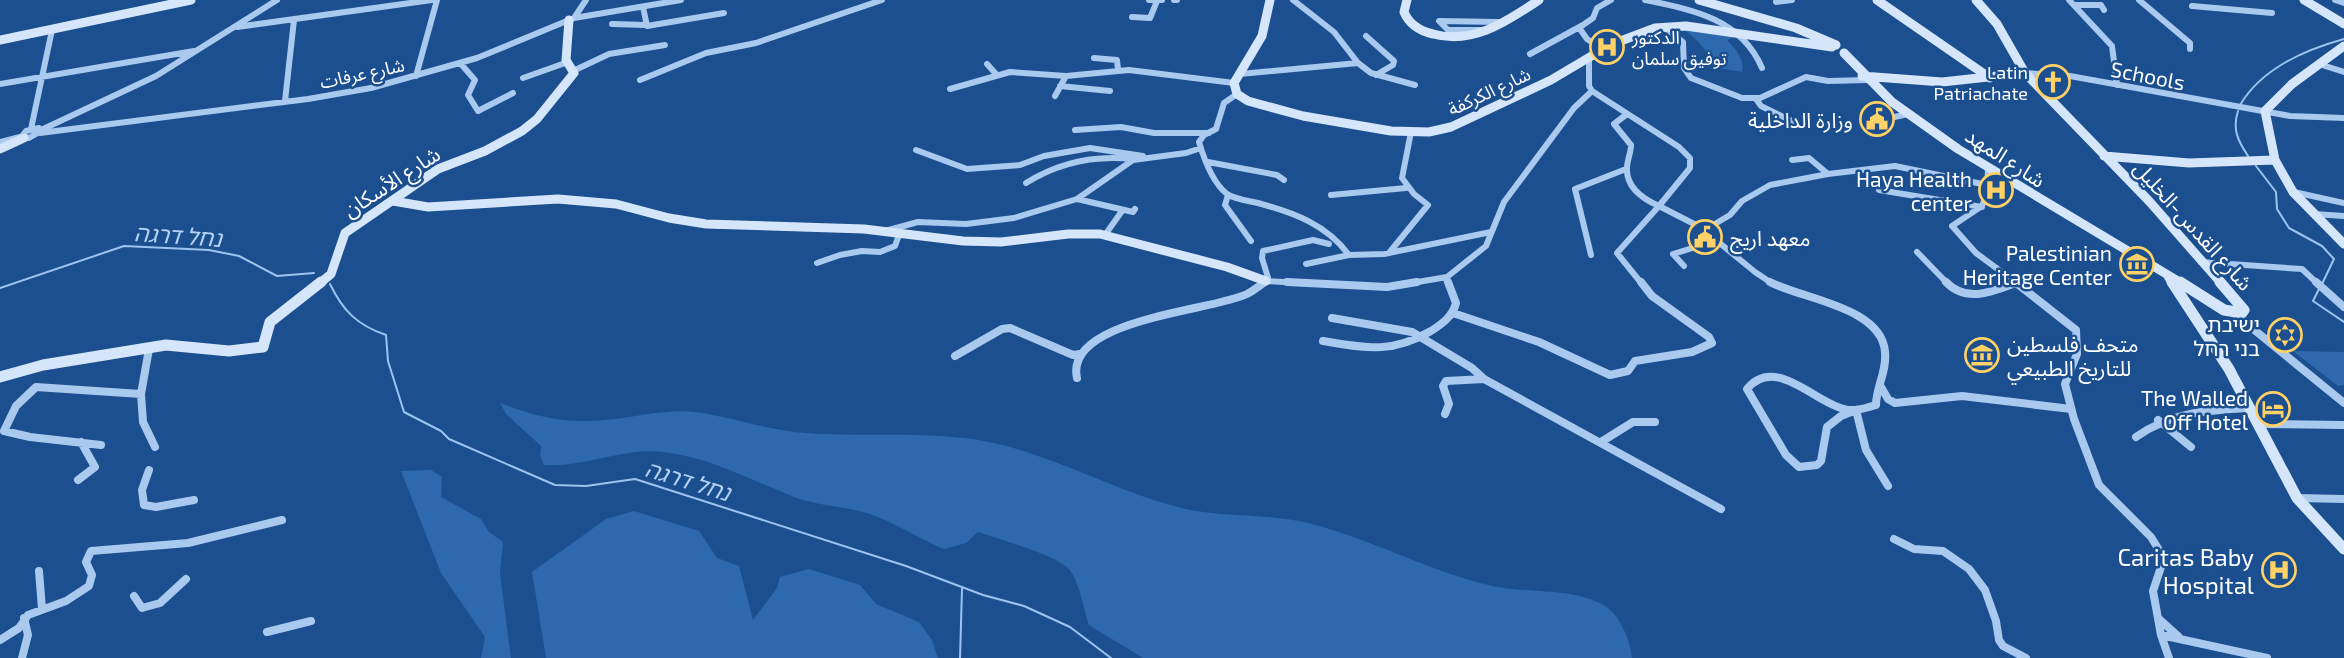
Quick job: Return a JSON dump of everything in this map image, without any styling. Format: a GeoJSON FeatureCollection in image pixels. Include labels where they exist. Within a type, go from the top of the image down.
{"type":"FeatureCollection","features":[{"type":"Feature","properties":{"kind":"street"},"geometry":{"type":"LineString","coordinates":[[0,40],[191,0]]}},
{"type":"Feature","properties":{"kind":"street"},"geometry":{"type":"LineString","coordinates":[[0,142],[40,132],[141,84],[277,0]]}},
{"type":"Feature","properties":{"kind":"street"},"geometry":{"type":"LineString","coordinates":[[233,28],[432,0]]}},
{"type":"Feature","properties":{"kind":"street"},"geometry":{"type":"LineString","coordinates":[[416,76],[437,0]]}},
{"type":"Feature","properties":{"kind":"street"},"geometry":{"type":"LineString","coordinates":[[571,66],[566,60],[571,19],[586,0]]}},
{"type":"Feature","properties":{"kind":"street","name":"شارع عرفات"},"geometry":{"type":"LineString","coordinates":[[40,132],[285,102],[371,88],[460,63],[571,19],[681,0]]}},
{"type":"Feature","properties":{"kind":"street"},"geometry":{"type":"LineString","coordinates":[[640,80],[706,52],[756,43],[882,0]]}},
{"type":"Feature","properties":{"kind":"street"},"geometry":{"type":"LineString","coordinates":[[1132,17],[1150,18],[1160,1],[1149,0]]}},
{"type":"Feature","properties":{"kind":"street"},"geometry":{"type":"LineString","coordinates":[[1270,0],[1262,36],[1237,79],[1237,94],[1231,96],[1221,107],[1216,129],[1199,142],[1202,155],[1228,195],[1310,219],[1339,239],[1349,255]]}},
{"type":"Feature","properties":{"kind":"street"},"geometry":{"type":"LineString","coordinates":[[1293,0],[1334,32],[1358,62],[1376,75],[1415,85]]}},
{"type":"Feature","properties":{"kind":"street"},"geometry":{"type":"LineString","coordinates":[[1407,0],[1403,8],[1404,14],[1424,32],[1463,38],[1491,30],[1539,0]]}},
{"type":"Feature","properties":{"kind":"street"},"geometry":{"type":"LineString","coordinates":[[1530,54],[1580,29],[1593,19],[1597,8],[1611,0]]}},
{"type":"Feature","properties":{"kind":"street"},"geometry":{"type":"LineString","coordinates":[[1645,0],[1691,12],[1738,33],[1752,46],[1762,68]]}},
{"type":"Feature","properties":{"kind":"street"},"geometry":{"type":"LineString","coordinates":[[1699,0],[1796,28],[1837,52]]}},
{"type":"Feature","properties":{"kind":"street"},"geometry":{"type":"LineString","coordinates":[[1776,2],[1792,0]]}},
{"type":"Feature","properties":{"kind":"street"},"geometry":{"type":"LineString","coordinates":[[1877,0],[1990,78]]}},
{"type":"Feature","properties":{"kind":"street","name":"شارع القدس-الخليل"},"geometry":{"type":"LineString","coordinates":[[1976,0],[1997,24],[2025,73],[2149,201],[2244,310],[2236,315],[2222,310],[2164,271]]}},
{"type":"Feature","properties":{"kind":"street"},"geometry":{"type":"LineString","coordinates":[[2139,0],[2190,43],[2190,49]]}},
{"type":"Feature","properties":{"kind":"street"},"geometry":{"type":"LineString","coordinates":[[2217,0],[2228,9]]}},
{"type":"Feature","properties":{"kind":"street"},"geometry":{"type":"LineString","coordinates":[[2304,0],[2341,22]]}},
{"type":"Feature","properties":{"kind":"street"},"geometry":{"type":"LineString","coordinates":[[2335,0],[2344,3]]}},
{"type":"Feature","properties":{"kind":"street"},"geometry":{"type":"LineString","coordinates":[[1709,2],[1805,33],[1837,52]]}},
{"type":"Feature","properties":{"kind":"street"},"geometry":{"type":"LineString","coordinates":[[2072,2],[2101,5],[2104,10]]}},
{"type":"Feature","properties":{"kind":"street"},"geometry":{"type":"LineString","coordinates":[[2072,2],[2112,46],[2117,85]]}},
{"type":"Feature","properties":{"kind":"street"},"geometry":{"type":"LineString","coordinates":[[2192,6],[2272,13]]}},
{"type":"Feature","properties":{"kind":"street"},"geometry":{"type":"LineString","coordinates":[[643,7],[646,11],[646,25]]}},
{"type":"Feature","properties":{"kind":"street"},"geometry":{"type":"LineString","coordinates":[[612,24],[646,25],[724,13]]}},
{"type":"Feature","properties":{"kind":"street"},"geometry":{"type":"LineString","coordinates":[[1491,30],[1448,30],[1439,21],[1446,19],[1496,23],[1511,19]]}},
{"type":"Feature","properties":{"kind":"street"},"geometry":{"type":"LineString","coordinates":[[285,102],[295,20]]}},
{"type":"Feature","properties":{"kind":"street","name":"شارع الكركفة"},"geometry":{"type":"LineString","coordinates":[[1237,94],[1248,101],[1303,116],[1411,132],[1451,127],[1551,80],[1602,49],[1664,27],[1686,26],[1738,33],[1807,44],[1837,52]]}},
{"type":"Feature","properties":{"kind":"street"},"geometry":{"type":"LineString","coordinates":[[1664,27],[1683,42],[1684,68],[1691,78],[1742,98],[1756,99],[1806,77],[1828,81],[1866,78],[1942,82],[2025,73]]}},
{"type":"Feature","properties":{"kind":"street"},"geometry":{"type":"LineString","coordinates":[[1580,29],[1587,39],[1602,49]]}},
{"type":"Feature","properties":{"kind":"street"},"geometry":{"type":"LineString","coordinates":[[0,149],[25,134],[52,30]]}},
{"type":"Feature","properties":{"kind":"street"},"geometry":{"type":"LineString","coordinates":[[1366,36],[1394,61],[1376,75]]}},
{"type":"Feature","properties":{"kind":"street"},"geometry":{"type":"LineString","coordinates":[[1807,44],[1819,39]]}},
{"type":"Feature","properties":{"kind":"street"},"geometry":{"type":"LineString","coordinates":[[598,61],[601,54],[646,43]]}},
{"type":"Feature","properties":{"kind":"street"},"geometry":{"type":"LineString","coordinates":[[523,78],[598,61],[621,51],[665,46]]}},
{"type":"Feature","properties":{"kind":"street"},"geometry":{"type":"LineString","coordinates":[[2342,242],[2293,192],[2275,160],[2265,111],[2277,96],[2344,46]]}},
{"type":"Feature","properties":{"kind":"street"},"geometry":{"type":"LineString","coordinates":[[0,84],[198,50]]}},
{"type":"Feature","properties":{"kind":"street","name":"شارع المهد"},"geometry":{"type":"LineString","coordinates":[[1837,52],[1908,114],[2079,224],[2164,271]]}},
{"type":"Feature","properties":{"kind":"street"},"geometry":{"type":"LineString","coordinates":[[1094,58],[1117,60],[1118,70]]}},
{"type":"Feature","properties":{"kind":"street"},"geometry":{"type":"LineString","coordinates":[[1453,313],[1539,342],[1610,375],[1628,371],[1635,361],[1692,352],[1712,343],[1709,337],[1652,296],[1617,253],[1659,206],[1692,162],[1679,147],[1592,91],[1589,86],[1589,58]]}},
{"type":"Feature","properties":{"kind":"street"},"geometry":{"type":"LineString","coordinates":[[950,89],[972,86],[996,74],[1026,72],[1066,76],[1118,70],[1237,79],[1358,62]]}},
{"type":"Feature","properties":{"kind":"street"},"geometry":{"type":"LineString","coordinates":[[460,63],[475,80],[468,95],[478,111],[513,93]]}},
{"type":"Feature","properties":{"kind":"street"},"geometry":{"type":"LineString","coordinates":[[987,64],[996,74]]}},
{"type":"Feature","properties":{"kind":"street"},"geometry":{"type":"LineString","coordinates":[[2322,65],[2344,72]]}},
{"type":"Feature","properties":{"kind":"street","name":"شارع الأسكان"},"geometry":{"type":"LineString","coordinates":[[0,377],[43,365],[149,349],[185,345],[229,351],[263,347],[270,322],[331,274],[345,233],[438,169],[485,151],[522,131],[549,105],[571,66]]}},
{"type":"Feature","properties":{"kind":"street","name":"Schools"},"geometry":{"type":"LineString","coordinates":[[2025,73],[2070,76],[2290,116],[2344,118]]}},
{"type":"Feature","properties":{"kind":"street"},"geometry":{"type":"LineString","coordinates":[[1055,96],[1066,76]]}},
{"type":"Feature","properties":{"kind":"street"},"geometry":{"type":"LineString","coordinates":[[1060,86],[1110,91]]}},
{"type":"Feature","properties":{"kind":"street"},"geometry":{"type":"LineString","coordinates":[[393,201],[428,207],[558,199],[616,204],[669,218],[706,224],[836,228],[963,241],[1001,242],[1068,234],[1105,235],[1227,267],[1267,281],[1387,287],[1447,277],[1480,254],[1504,202],[1536,155],[1574,108],[1592,91]]}},
{"type":"Feature","properties":{"kind":"street"},"geometry":{"type":"LineString","coordinates":[[1756,99],[1761,106],[1794,122]]}},
{"type":"Feature","properties":{"kind":"street"},"geometry":{"type":"LineString","coordinates":[[1627,114],[1614,124],[1631,145],[1626,169],[1639,197],[1686,218],[1758,275],[1777,286],[1849,312],[1874,328],[1885,343],[1881,387],[1888,398],[1895,402]]}},
{"type":"Feature","properties":{"kind":"street"},"geometry":{"type":"LineString","coordinates":[[1890,118],[1908,114]]}},
{"type":"Feature","properties":{"kind":"street"},"geometry":{"type":"LineString","coordinates":[[1075,131],[1121,127],[1154,133],[1209,132]]}},
{"type":"Feature","properties":{"kind":"street"},"geometry":{"type":"LineString","coordinates":[[1389,253],[1428,205],[1406,188],[1400,174],[1411,142],[1411,132]]}},
{"type":"Feature","properties":{"kind":"street"},"geometry":{"type":"LineString","coordinates":[[916,150],[967,169],[1020,165],[1054,154],[1090,148],[1147,157]]}},
{"type":"Feature","properties":{"kind":"street"},"geometry":{"type":"LineString","coordinates":[[1026,183],[1044,172],[1081,161],[1133,160],[1186,153],[1201,148]]}},
{"type":"Feature","properties":{"kind":"street"},"geometry":{"type":"LineString","coordinates":[[2104,156],[2189,163],[2275,160]]}},
{"type":"Feature","properties":{"kind":"street"},"geometry":{"type":"LineString","coordinates":[[1791,160],[1808,158],[1828,174]]}},
{"type":"Feature","properties":{"kind":"street"},"geometry":{"type":"LineString","coordinates":[[882,233],[890,228],[918,222],[966,224],[1005,220],[1077,199],[1133,160]]}},
{"type":"Feature","properties":{"kind":"street"},"geometry":{"type":"LineString","coordinates":[[1208,162],[1278,175],[1284,180]]}},
{"type":"Feature","properties":{"kind":"street"},"geometry":{"type":"LineString","coordinates":[[1703,231],[1730,215],[1742,201],[1770,185],[1828,174],[1895,166],[1987,185]]}},
{"type":"Feature","properties":{"kind":"street"},"geometry":{"type":"LineString","coordinates":[[1982,207],[1988,167]]}},
{"type":"Feature","properties":{"kind":"street"},"geometry":{"type":"LineString","coordinates":[[1591,255],[1575,189],[1626,169]]}},
{"type":"Feature","properties":{"kind":"street"},"geometry":{"type":"LineString","coordinates":[[1331,195],[1406,188]]}},
{"type":"Feature","properties":{"kind":"street"},"geometry":{"type":"LineString","coordinates":[[1879,190],[1982,207]]}},
{"type":"Feature","properties":{"kind":"street"},"geometry":{"type":"LineString","coordinates":[[2293,192],[2344,202]]}},
{"type":"Feature","properties":{"kind":"street"},"geometry":{"type":"LineString","coordinates":[[1228,195],[1225,205],[1251,241]]}},
{"type":"Feature","properties":{"kind":"street"},"geometry":{"type":"LineString","coordinates":[[1077,199],[1122,211],[1133,212],[1136,209]]}},
{"type":"Feature","properties":{"kind":"street"},"geometry":{"type":"LineString","coordinates":[[1982,207],[1957,219],[1952,226],[1970,246],[2054,309],[2077,334],[2077,354],[2065,379],[2071,409],[2099,485],[2151,537],[2159,550],[2163,561],[2153,591],[2161,635],[2169,658]]}},
{"type":"Feature","properties":{"kind":"street"},"geometry":{"type":"LineString","coordinates":[[1105,235],[1122,211]]}},
{"type":"Feature","properties":{"kind":"street"},"geometry":{"type":"LineString","coordinates":[[2314,214],[2344,216]]}},
{"type":"Feature","properties":{"kind":"street"},"geometry":{"type":"LineString","coordinates":[[1306,264],[1349,255],[1389,253],[1491,232]]}},
{"type":"Feature","properties":{"kind":"street"},"geometry":{"type":"LineString","coordinates":[[817,263],[862,251],[880,252],[895,246],[899,235]]}},
{"type":"Feature","properties":{"kind":"street"},"geometry":{"type":"LineString","coordinates":[[1267,281],[1263,251],[1313,240],[1329,244]]}},
{"type":"Feature","properties":{"kind":"street"},"geometry":{"type":"LineString","coordinates":[[1684,266],[1673,254],[1716,241]]}},
{"type":"Feature","properties":{"kind":"street"},"geometry":{"type":"LineString","coordinates":[[1917,252],[1951,287],[1980,296],[2018,282]]}},
{"type":"Feature","properties":{"kind":"street"},"geometry":{"type":"LineString","coordinates":[[2200,261],[2302,269],[2344,307]]}},
{"type":"Feature","properties":{"kind":"street"},"geometry":{"type":"LineString","coordinates":[[2164,271],[2228,369],[2297,498],[2344,549]]}},
{"type":"Feature","properties":{"kind":"street"},"geometry":{"type":"LineString","coordinates":[[1323,341],[1386,349],[1422,336],[1443,324],[1457,305],[1447,277]]}},
{"type":"Feature","properties":{"kind":"street"},"geometry":{"type":"LineString","coordinates":[[955,356],[1002,329],[1010,328],[1073,355],[1080,354],[1109,333],[1170,312],[1246,295],[1267,281]]}},
{"type":"Feature","properties":{"kind":"street"},"geometry":{"type":"LineString","coordinates":[[1433,281],[1450,288]]}},
{"type":"Feature","properties":{"kind":"street"},"geometry":{"type":"LineString","coordinates":[[2236,315],[2344,403]]}},
{"type":"Feature","properties":{"kind":"street"},"geometry":{"type":"LineString","coordinates":[[1332,318],[1383,326],[1422,336],[1472,368],[1484,379],[1721,509]]}},
{"type":"Feature","properties":{"kind":"street"},"geometry":{"type":"LineString","coordinates":[[149,349],[141,394],[141,412],[146,436],[155,447]]}},
{"type":"Feature","properties":{"kind":"street"},"geometry":{"type":"LineString","coordinates":[[1077,378],[1075,369],[1080,354]]}},
{"type":"Feature","properties":{"kind":"street"},"geometry":{"type":"LineString","coordinates":[[1445,414],[1449,404],[1443,386],[1446,381],[1484,379]]}},
{"type":"Feature","properties":{"kind":"street"},"geometry":{"type":"LineString","coordinates":[[1856,410],[1844,409],[1785,379],[1755,380],[1747,389],[1786,455],[1799,467],[1821,461],[1827,426],[1841,415],[1856,410],[1895,402],[1962,396],[2071,409]]}},
{"type":"Feature","properties":{"kind":"street"},"geometry":{"type":"LineString","coordinates":[[101,445],[30,437],[4,430],[7,416],[23,396],[36,387],[141,394]]}},
{"type":"Feature","properties":{"kind":"street"},"geometry":{"type":"LineString","coordinates":[[1875,406],[1876,392],[1881,387]]}},
{"type":"Feature","properties":{"kind":"street"},"geometry":{"type":"LineString","coordinates":[[2136,437],[2158,420],[2183,413],[2250,408]]}},
{"type":"Feature","properties":{"kind":"street"},"geometry":{"type":"LineString","coordinates":[[1856,410],[1865,450],[1888,486]]}},
{"type":"Feature","properties":{"kind":"street"},"geometry":{"type":"LineString","coordinates":[[2158,420],[2191,447]]}},
{"type":"Feature","properties":{"kind":"street"},"geometry":{"type":"LineString","coordinates":[[1601,442],[1633,421],[1655,422]]}},
{"type":"Feature","properties":{"kind":"street"},"geometry":{"type":"LineString","coordinates":[[2259,424],[2344,425]]}},
{"type":"Feature","properties":{"kind":"street"},"geometry":{"type":"LineString","coordinates":[[78,480],[95,467],[81,442]]}},
{"type":"Feature","properties":{"kind":"street"},"geometry":{"type":"LineString","coordinates":[[149,470],[142,490],[144,505],[156,507],[194,500]]}},
{"type":"Feature","properties":{"kind":"street"},"geometry":{"type":"LineString","coordinates":[[2297,498],[2344,499]]}},
{"type":"Feature","properties":{"kind":"street"},"geometry":{"type":"LineString","coordinates":[[0,640],[19,628],[24,617],[66,601],[89,586],[92,575],[86,562],[91,551],[188,543],[282,520]]}},
{"type":"Feature","properties":{"kind":"street"},"geometry":{"type":"LineString","coordinates":[[1894,539],[1914,549],[1943,551],[1969,569],[1985,590],[1996,621],[1999,640],[2003,646],[2026,658]]}},
{"type":"Feature","properties":{"kind":"street"},"geometry":{"type":"LineString","coordinates":[[39,571],[42,609]]}},
{"type":"Feature","properties":{"kind":"street"},"geometry":{"type":"LineString","coordinates":[[134,596],[142,608],[150,608],[166,598],[186,579]]}},
{"type":"Feature","properties":{"kind":"street"},"geometry":{"type":"LineString","coordinates":[[22,658],[28,635],[24,617]]}},
{"type":"Feature","properties":{"kind":"street"},"geometry":{"type":"LineString","coordinates":[[2157,617],[2175,635],[2186,640]]}},
{"type":"Feature","properties":{"kind":"street"},"geometry":{"type":"LineString","coordinates":[[267,632],[311,621]]}},
{"type":"Feature","properties":{"kind":"street"},"geometry":{"type":"LineString","coordinates":[[2161,635],[2267,658]]}},
{"type":"Feature","properties":{"kind":"shaded area"},"geometry":{"type":"Polygon","coordinates":[[[1683,29],[1737,36],[1727,40],[1741,59],[1742,72],[1711,67],[1705,50],[1683,29]]]}},
{"type":"Feature","properties":{"kind":"shaded area"},"geometry":{"type":"Polygon","coordinates":[[[2293,351],[2344,352],[2344,385],[2338,386],[2293,351]]]}},
{"type":"Feature","properties":{"kind":"shaded area"},"geometry":{"type":"Polygon","coordinates":[[[500,403],[532,414],[576,421],[682,411],[793,432],[944,436],[992,443],[1048,459],[1131,492],[1186,509],[1312,524],[1358,538],[1470,580],[1507,588],[1565,593],[1593,600],[1610,610],[1620,622],[1632,658],[1143,658],[1089,625],[1079,588],[1069,569],[1040,553],[978,532],[966,543],[944,549],[867,513],[803,500],[714,464],[681,455],[634,452],[574,464],[544,465],[540,455],[541,446],[506,414],[500,403]]]}},
{"type":"Feature","properties":{"kind":"shaded area"},"geometry":{"type":"Polygon","coordinates":[[[431,470],[442,477],[441,497],[481,519],[489,532],[503,542],[500,574],[511,658],[481,658],[485,637],[441,573],[401,471],[431,470]]]}},
{"type":"Feature","properties":{"kind":"shaded area"},"geometry":{"type":"Polygon","coordinates":[[[634,511],[699,531],[717,558],[739,566],[753,620],[777,588],[780,577],[809,569],[860,585],[876,604],[919,622],[932,640],[938,658],[546,658],[532,572],[606,519],[634,511]]]}},
{"type":"Feature","properties":{"kind":"waterway"},"geometry":{"type":"LineString","coordinates":[[2240,105],[2260,81],[2286,62],[2344,39]]}},
{"type":"Feature","properties":{"kind":"waterway"},"geometry":{"type":"LineString","coordinates":[[2238,111],[2237,135],[2248,156]]}},
{"type":"Feature","properties":{"kind":"waterway"},"geometry":{"type":"LineString","coordinates":[[2256,166],[2276,192],[2277,209],[2289,228],[2322,246],[2334,259],[2322,284]]}},
{"type":"Feature","properties":{"kind":"waterway","name":"נחל דרגה"},"geometry":{"type":"LineString","coordinates":[[0,288],[124,246],[209,250],[239,256],[277,276],[314,273]]}},
{"type":"Feature","properties":{"kind":"waterway","name":"נחל דרגה"},"geometry":{"type":"LineString","coordinates":[[330,284],[352,316],[367,327],[386,335],[388,361],[404,412],[441,431],[449,439],[555,485],[586,486],[635,479],[906,566],[983,595],[1024,606],[1070,627],[1111,658]]}},
{"type":"Feature","properties":{"kind":"waterway"},"geometry":{"type":"LineString","coordinates":[[2319,289],[2313,301],[2344,322]]}},
{"type":"Feature","properties":{"kind":"waterway"},"geometry":{"type":"LineString","coordinates":[[960,658],[962,589]]}},
{"type":"Feature","properties":{"kind":"place","name":"الدكتور توفيق سلمان"},"geometry":{"type":"Point","coordinates":[1607,47]}},
{"type":"Feature","properties":{"kind":"place","name":"Latin Patriachate"},"geometry":{"type":"Point","coordinates":[2053,82]}},
{"type":"Feature","properties":{"kind":"place","name":"وزارة الداخلية"},"geometry":{"type":"Point","coordinates":[1877,119]}},
{"type":"Feature","properties":{"kind":"place","name":"Haya Health center"},"geometry":{"type":"Point","coordinates":[1996,190]}},
{"type":"Feature","properties":{"kind":"place","name":"معهد اريج"},"geometry":{"type":"Point","coordinates":[1705,237]}},
{"type":"Feature","properties":{"kind":"place","name":"Palestinian Heritage Center"},"geometry":{"type":"Point","coordinates":[2137,264]}},
{"type":"Feature","properties":{"kind":"place","name":"ישיבת בני רחל"},"geometry":{"type":"Point","coordinates":[2285,335]}},
{"type":"Feature","properties":{"kind":"place","name":"متحف فلسطين للتاريخ الطبيعي"},"geometry":{"type":"Point","coordinates":[1982,355]}},
{"type":"Feature","properties":{"kind":"place","name":"The Walled Off Hotel"},"geometry":{"type":"Point","coordinates":[2273,409]}},
{"type":"Feature","properties":{"kind":"place","name":"Caritas Baby Hospital"},"geometry":{"type":"Point","coordinates":[2279,570]}}]}
